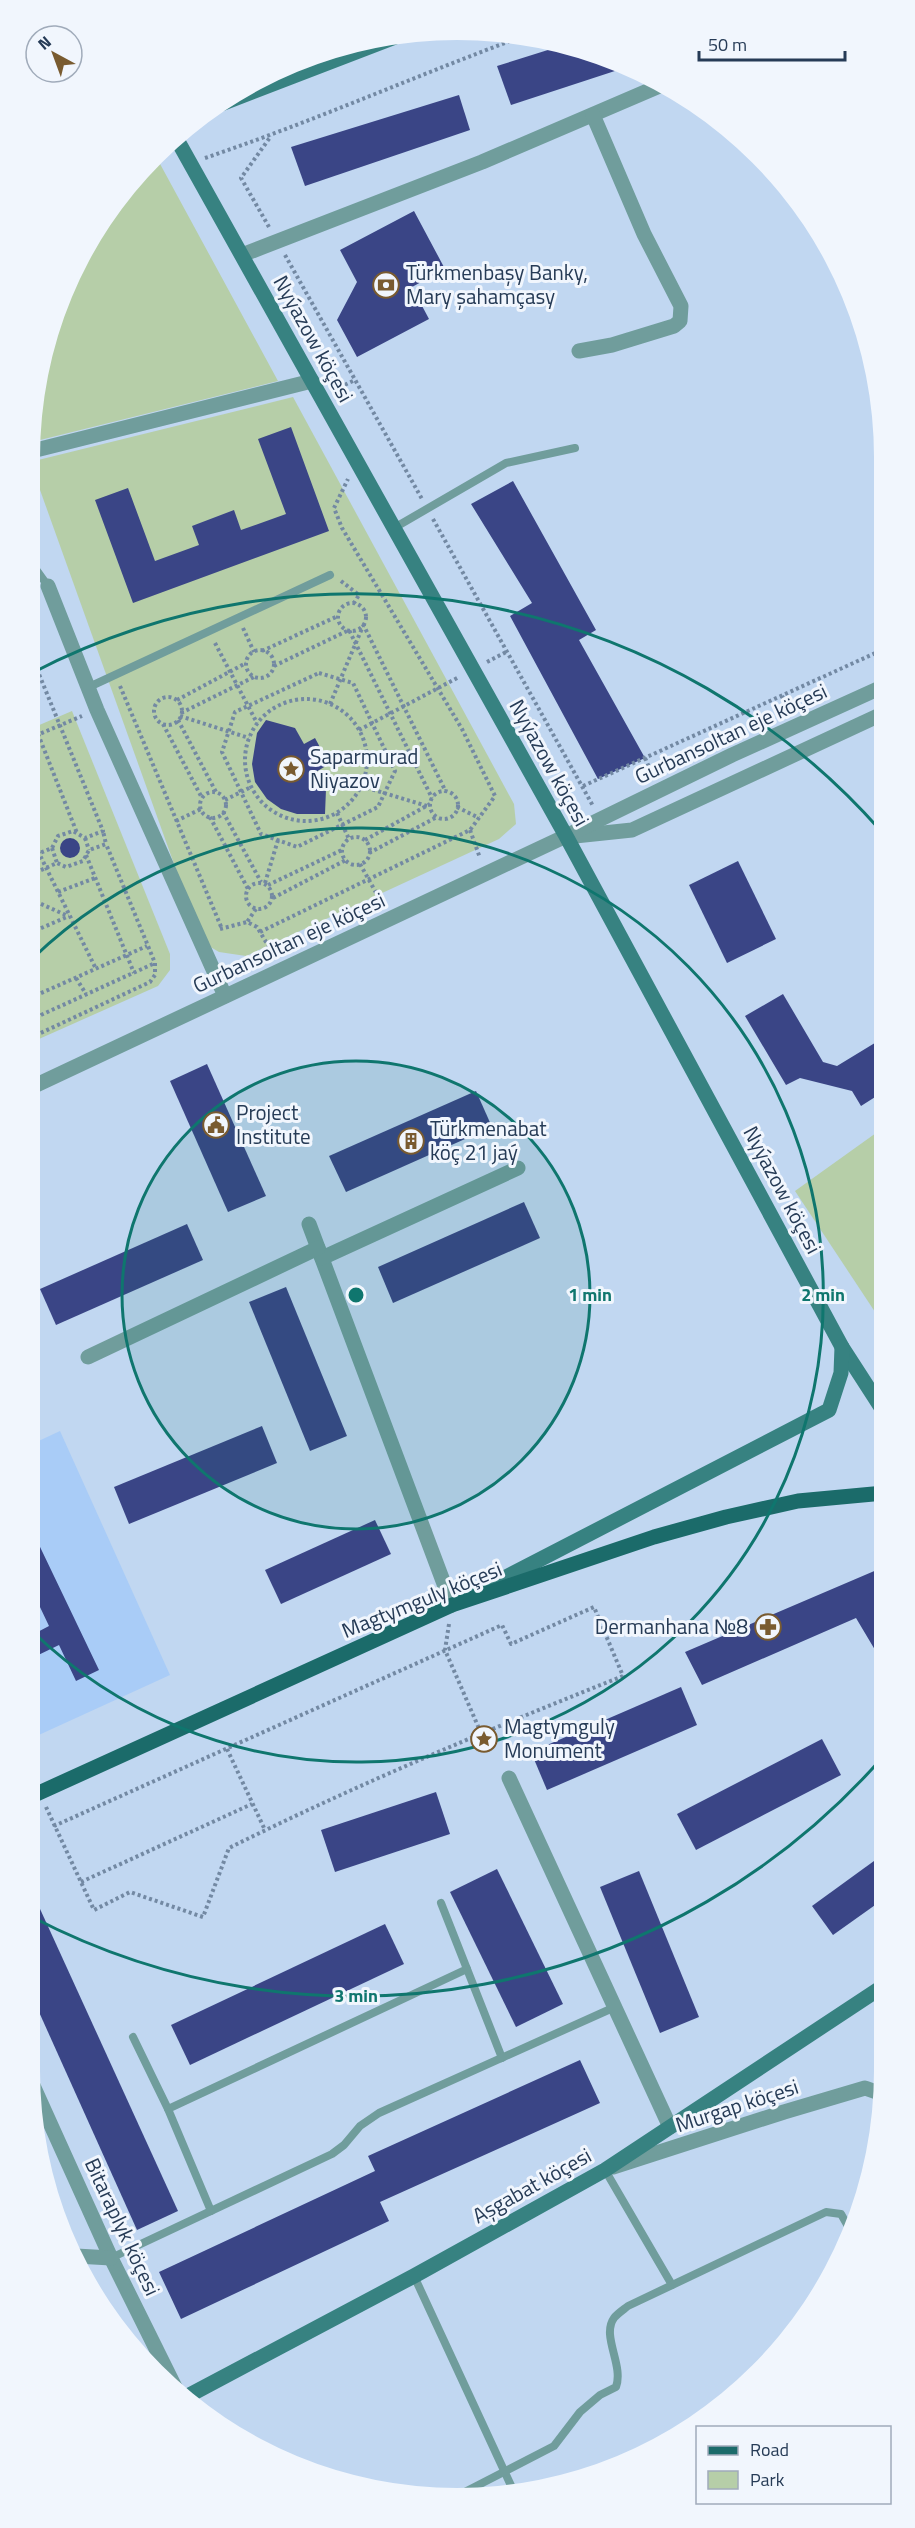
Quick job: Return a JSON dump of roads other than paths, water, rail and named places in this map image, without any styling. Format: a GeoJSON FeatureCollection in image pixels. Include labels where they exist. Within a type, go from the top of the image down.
{"type":"FeatureCollection","features":[{"type":"Feature","properties":{"kind":"main road","name":"Magtymguly köçesi"},"geometry":{"type":"LineString","coordinates":[[40,1793],[452,1605],[654,1537],[726,1517],[798,1501],[874,1494]]}},
{"type":"Feature","properties":{"kind":"street"},"geometry":{"type":"LineString","coordinates":[[276,83],[342,57]]}},
{"type":"Feature","properties":{"kind":"street"},"geometry":{"type":"LineString","coordinates":[[242,255],[483,162],[652,89]]}},
{"type":"Feature","properties":{"kind":"street"},"geometry":{"type":"LineString","coordinates":[[579,351],[612,345],[674,326],[680,321],[681,306],[645,234],[593,115]]}},
{"type":"Feature","properties":{"kind":"street","name":"Nyýazow köçesi"},"geometry":{"type":"LineString","coordinates":[[181,146],[566,836],[842,1347],[874,1397]]}},
{"type":"Feature","properties":{"kind":"street"},"geometry":{"type":"LineString","coordinates":[[40,449],[312,381]]}},
{"type":"Feature","properties":{"kind":"street"},"geometry":{"type":"LineString","coordinates":[[48,586],[98,710],[225,996]]}},
{"type":"Feature","properties":{"kind":"street","name":"Gurbansoltan eje köçesi"},"geometry":{"type":"LineString","coordinates":[[40,1083],[601,820],[732,755],[874,691]]}},
{"type":"Feature","properties":{"kind":"street","name":"Gurbansoltan eje köçesi"},"geometry":{"type":"LineString","coordinates":[[566,836],[632,830],[874,718]]}},
{"type":"Feature","properties":{"kind":"street"},"geometry":{"type":"LineString","coordinates":[[88,1357],[320,1253],[518,1168]]}},
{"type":"Feature","properties":{"kind":"street"},"geometry":{"type":"LineString","coordinates":[[309,1224],[452,1605],[829,1410],[841,1373],[842,1347]]}},
{"type":"Feature","properties":{"kind":"street"},"geometry":{"type":"LineString","coordinates":[[509,1778],[670,2127]]}},
{"type":"Feature","properties":{"kind":"street","name":"Aşgabat köçesi"},"geometry":{"type":"LineString","coordinates":[[194,2393],[414,2276],[605,2170],[874,1991]]}},
{"type":"Feature","properties":{"kind":"street","name":"Murgap köçesi"},"geometry":{"type":"LineString","coordinates":[[605,2170],[865,2088],[874,2091]]}},
{"type":"Feature","properties":{"kind":"street","name":"Bitaraplyk köçesi"},"geometry":{"type":"LineString","coordinates":[[42,2104],[111,2258],[165,2367]]}},
{"type":"Feature","properties":{"kind":"street"},"geometry":{"type":"LineString","coordinates":[[85,2256],[111,2258]]}},
{"type":"Feature","properties":{"kind":"lane"},"geometry":{"type":"LineString","coordinates":[[394,528],[506,463],[575,448]]}},
{"type":"Feature","properties":{"kind":"lane"},"geometry":{"type":"LineString","coordinates":[[40,575],[48,586]]}},
{"type":"Feature","properties":{"kind":"lane"},"geometry":{"type":"LineString","coordinates":[[89,687],[330,575]]}},
{"type":"Feature","properties":{"kind":"lane"},"geometry":{"type":"LineString","coordinates":[[441,1903],[502,2058]]}},
{"type":"Feature","properties":{"kind":"lane"},"geometry":{"type":"LineString","coordinates":[[168,2109],[467,1969]]}},
{"type":"Feature","properties":{"kind":"lane"},"geometry":{"type":"LineString","coordinates":[[111,2258],[332,2154],[344,2145],[360,2126],[379,2113],[615,2007]]}},
{"type":"Feature","properties":{"kind":"lane"},"geometry":{"type":"LineString","coordinates":[[133,2037],[168,2109],[211,2211]]}},
{"type":"Feature","properties":{"kind":"lane"},"geometry":{"type":"LineString","coordinates":[[605,2170],[672,2285]]}},
{"type":"Feature","properties":{"kind":"lane"},"geometry":{"type":"LineString","coordinates":[[475,2487],[554,2446],[580,2412],[600,2395],[616,2387],[620,2377],[609,2334],[613,2319],[628,2306],[826,2212],[841,2214],[846,2222]]}},
{"type":"Feature","properties":{"kind":"lane"},"geometry":{"type":"LineString","coordinates":[[414,2276],[511,2484]]}},
{"type":"Feature","properties":{"kind":"place","name":"Türkmenbaşy Banky, Mary şahamçasy"},"geometry":{"type":"Point","coordinates":[386,285]}},
{"type":"Feature","properties":{"kind":"place","name":"Saparmurad Niyazov"},"geometry":{"type":"Point","coordinates":[291,769]}},
{"type":"Feature","properties":{"kind":"place","name":"Project Institute"},"geometry":{"type":"Point","coordinates":[216,1125]}},
{"type":"Feature","properties":{"kind":"place","name":"Türkmenabat köç 21 jaý"},"geometry":{"type":"Point","coordinates":[411,1141]}},
{"type":"Feature","properties":{"kind":"place","name":"Dermanhana №8"},"geometry":{"type":"Point","coordinates":[768,1627]}},
{"type":"Feature","properties":{"kind":"place","name":"Magtymguly Monument"},"geometry":{"type":"Point","coordinates":[484,1739]}}]}
